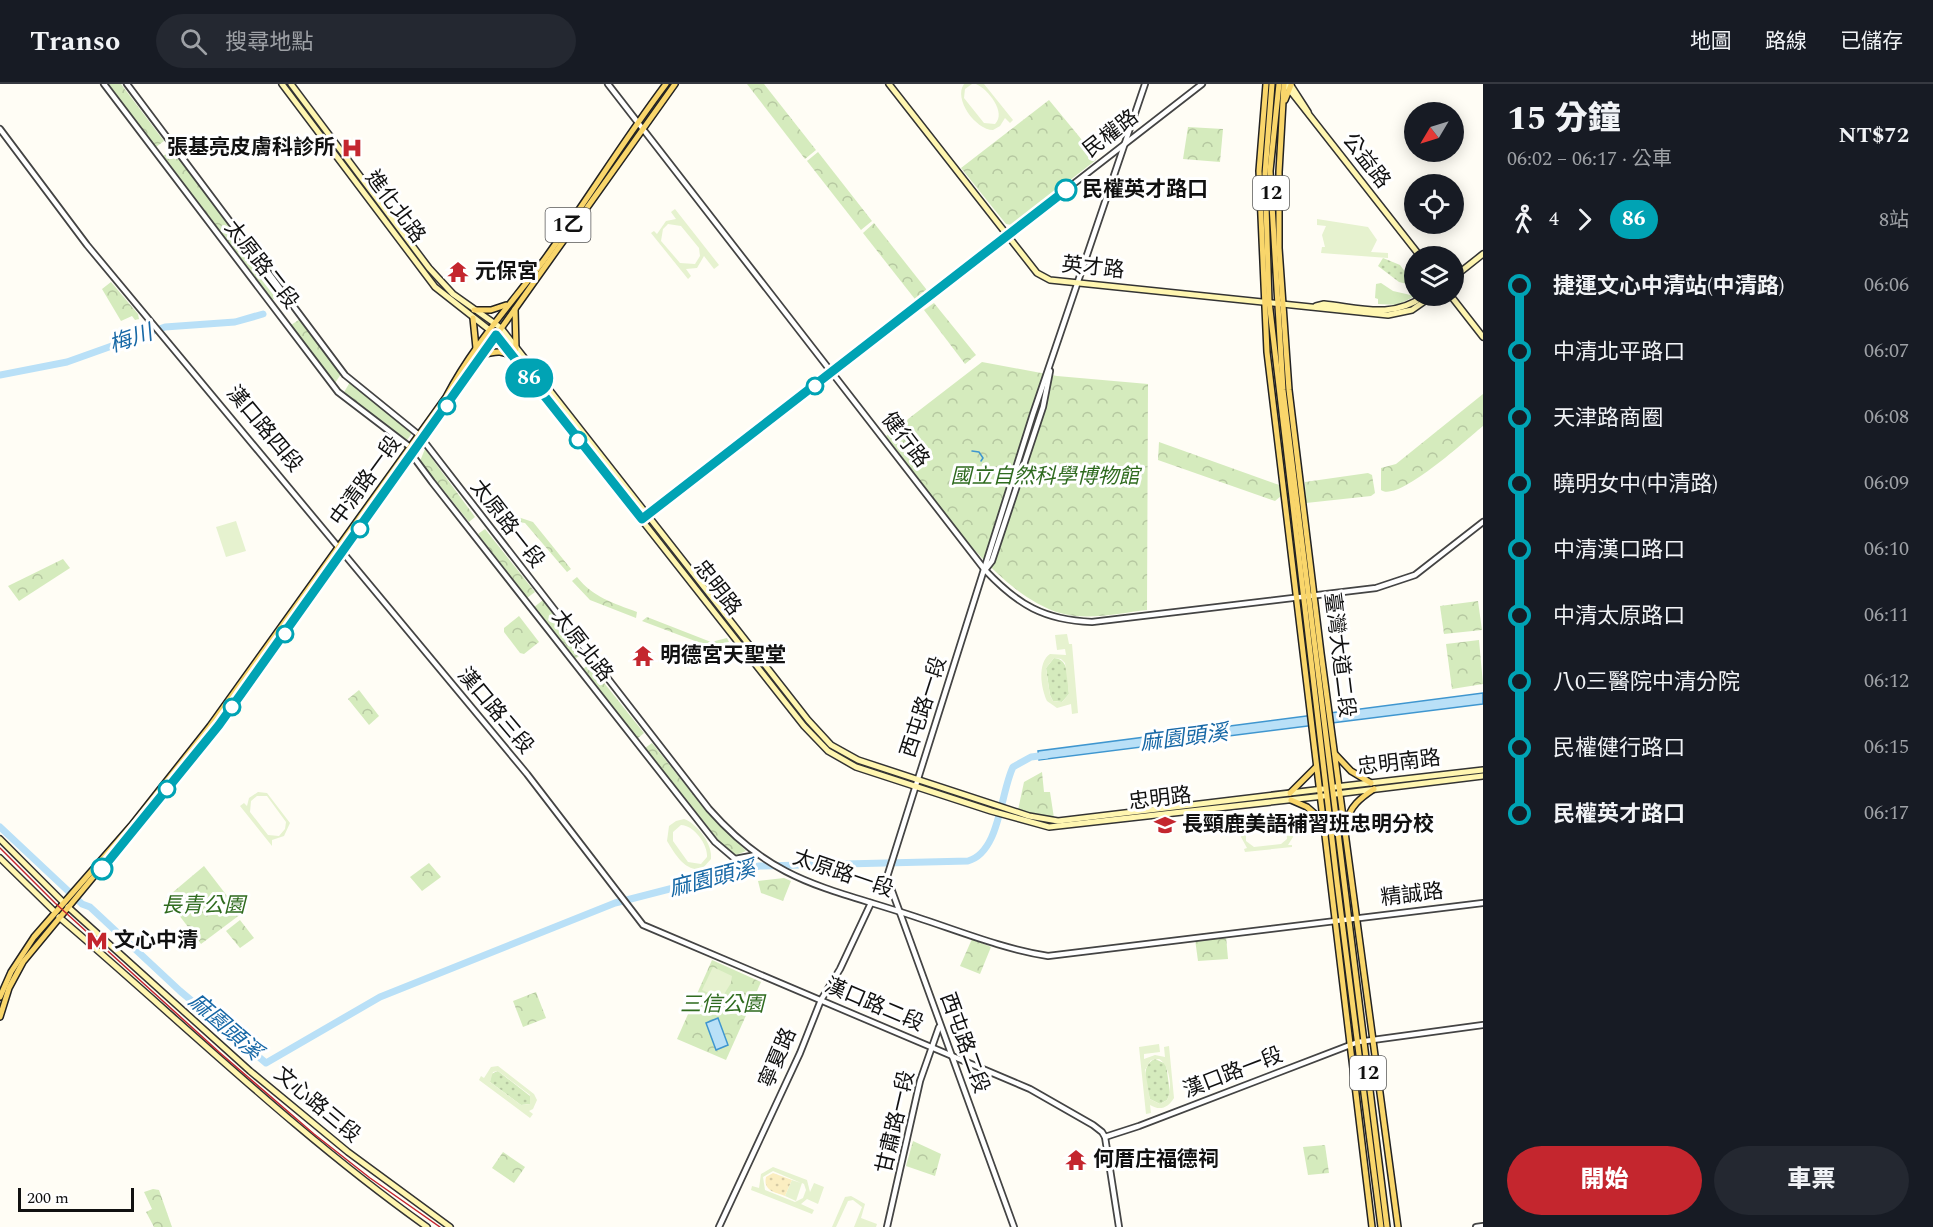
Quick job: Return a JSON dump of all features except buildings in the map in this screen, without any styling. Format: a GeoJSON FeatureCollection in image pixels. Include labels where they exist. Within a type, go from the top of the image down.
{"type":"FeatureCollection","features":[{"type":"Feature","properties":{"kind":"main road","name":"進化北路"},"geometry":{"type":"LineString","coordinates":[[282,84],[435,287],[496,335]]}},
{"type":"Feature","properties":{"kind":"main road","name":"進化北路"},"geometry":{"type":"LineString","coordinates":[[291,84],[446,288],[501,328]]}},
{"type":"Feature","properties":{"kind":"main road","name":"中清路一段"},"geometry":{"type":"LineString","coordinates":[[341,549],[412,455],[476,348],[567,227],[666,84]]}},
{"type":"Feature","properties":{"kind":"main road","name":"中清路一段"},"geometry":{"type":"LineString","coordinates":[[66,905],[219,725],[410,447],[421,438],[483,355],[675,84]]}},
{"type":"Feature","properties":{"kind":"main road","name":"英才路"},"geometry":{"type":"LineString","coordinates":[[889,84],[1040,276],[1050,280],[1396,314],[1418,306]]}},
{"type":"Feature","properties":{"kind":"main road","name":"臺灣大道二段"},"geometry":{"type":"LineString","coordinates":[[1267,84],[1259,171],[1267,352],[1319,707],[1334,752],[1340,790],[1398,1227]]}},
{"type":"Feature","properties":{"kind":"main road","name":"臺灣大道二段"},"geometry":{"type":"LineString","coordinates":[[1279,84],[1270,171],[1283,390],[1302,598],[1309,710],[1372,1227]]}},
{"type":"Feature","properties":{"kind":"main road","name":"臺灣大道二段"},"geometry":{"type":"LineString","coordinates":[[1288,85],[1283,104],[1278,172],[1279,302],[1328,705],[1325,730],[1329,792],[1388,1227]]}},
{"type":"Feature","properties":{"kind":"main road","name":"公益路"},"geometry":{"type":"LineString","coordinates":[[1288,85],[1412,246]]}},
{"type":"Feature","properties":{"kind":"main road"},"geometry":{"type":"LineString","coordinates":[[1464,269],[1483,254]]}},
{"type":"Feature","properties":{"kind":"main road","name":"英才路"},"geometry":{"type":"LineString","coordinates":[[1316,306],[1324,304],[1387,311],[1409,306]]}},
{"type":"Feature","properties":{"kind":"main road"},"geometry":{"type":"LineString","coordinates":[[474,310],[491,310],[508,305]]}},
{"type":"Feature","properties":{"kind":"main road"},"geometry":{"type":"LineString","coordinates":[[1459,306],[1483,337]]}},
{"type":"Feature","properties":{"kind":"main road"},"geometry":{"type":"LineString","coordinates":[[515,308],[516,349]]}},
{"type":"Feature","properties":{"kind":"main road"},"geometry":{"type":"LineString","coordinates":[[473,318],[476,348]]}},
{"type":"Feature","properties":{"kind":"main road","name":"忠明路"},"geometry":{"type":"LineString","coordinates":[[501,328],[817,741],[828,751],[856,767],[1008,808],[1029,816],[1058,821],[1319,793]]}},
{"type":"Feature","properties":{"kind":"main road","name":"忠明路"},"geometry":{"type":"LineString","coordinates":[[496,335],[645,517]]}},
{"type":"Feature","properties":{"kind":"main road"},"geometry":{"type":"LineString","coordinates":[[483,355],[496,351],[507,353],[514,359]]}},
{"type":"Feature","properties":{"kind":"main road"},"geometry":{"type":"LineString","coordinates":[[1334,752],[1351,771],[1371,783]]}},
{"type":"Feature","properties":{"kind":"main road"},"geometry":{"type":"LineString","coordinates":[[1316,767],[1291,796],[1322,820]]}},
{"type":"Feature","properties":{"kind":"main road","name":"忠明南路"},"geometry":{"type":"LineString","coordinates":[[1319,793],[1371,783],[1483,770]]}},
{"type":"Feature","properties":{"kind":"main road","name":"忠明南路"},"geometry":{"type":"LineString","coordinates":[[1340,790],[1374,789],[1483,776]]}},
{"type":"Feature","properties":{"kind":"main road","name":"忠明路"},"geometry":{"type":"LineString","coordinates":[[916,783],[1006,816],[1050,827],[1068,827],[1291,796]]}},
{"type":"Feature","properties":{"kind":"main road"},"geometry":{"type":"LineString","coordinates":[[1346,840],[1347,818],[1360,798],[1374,789]]}},
{"type":"Feature","properties":{"kind":"main road","name":"文心路三段"},"geometry":{"type":"LineString","coordinates":[[0,839],[66,905],[250,1071],[348,1152],[450,1227]]}},
{"type":"Feature","properties":{"kind":"main road","name":"文心路三段"},"geometry":{"type":"LineString","coordinates":[[0,858],[57,915],[216,1058],[345,1166],[427,1227]]}},
{"type":"Feature","properties":{"kind":"main road","name":"1乙"},"geometry":{"type":"LineString","coordinates":[[0,997],[11,972],[66,905]]}},
{"type":"Feature","properties":{"kind":"main road","name":"1乙"},"geometry":{"type":"LineString","coordinates":[[0,1017],[16,974],[57,915]]}},
{"type":"Feature","properties":{"kind":"main road","name":"臺灣大道二段"},"geometry":{"type":"LineString","coordinates":[[1361,1041],[1381,1227]]}},
{"type":"Feature","properties":{"kind":"street","name":"太原路二段"},"geometry":{"type":"LineString","coordinates":[[104,84],[338,392],[410,447]]}},
{"type":"Feature","properties":{"kind":"street","name":"太原路二段"},"geometry":{"type":"LineString","coordinates":[[127,84],[345,375],[421,438]]}},
{"type":"Feature","properties":{"kind":"street","name":"健行路"},"geometry":{"type":"LineString","coordinates":[[608,84],[985,570],[1006,592],[1024,605],[1055,618],[1075,621],[1129,620],[1376,588],[1415,575],[1483,522]]}},
{"type":"Feature","properties":{"kind":"street","name":"西屯路一段"},"geometry":{"type":"LineString","coordinates":[[888,869],[985,570],[992,561],[1043,407],[1050,368],[1145,84]]}},
{"type":"Feature","properties":{"kind":"street","name":"民權路"},"geometry":{"type":"LineString","coordinates":[[645,517],[1202,84]]}},
{"type":"Feature","properties":{"kind":"street","name":"漢口路四段"},"geometry":{"type":"LineString","coordinates":[[0,129],[87,245],[341,549]]}},
{"type":"Feature","properties":{"kind":"street","name":"太原路一段"},"geometry":{"type":"LineString","coordinates":[[421,438],[709,809],[735,838],[756,855],[782,871],[1012,949],[1048,956],[1345,920]]}},
{"type":"Feature","properties":{"kind":"street","name":"太原北路"},"geometry":{"type":"LineString","coordinates":[[410,447],[412,455],[715,842],[735,859],[756,855]]}},
{"type":"Feature","properties":{"kind":"street","name":"漢口路三段"},"geometry":{"type":"LineString","coordinates":[[341,549],[527,774],[630,907]]}},
{"type":"Feature","properties":{"kind":"street","name":"西屯路二段"},"geometry":{"type":"LineString","coordinates":[[888,869],[887,880],[1014,1227]]}},
{"type":"Feature","properties":{"kind":"street","name":"寧夏路"},"geometry":{"type":"LineString","coordinates":[[719,1227],[800,1053],[821,1000],[840,969],[871,903]]}},
{"type":"Feature","properties":{"kind":"street","name":"精誠路"},"geometry":{"type":"LineString","coordinates":[[1345,920],[1483,903]]}},
{"type":"Feature","properties":{"kind":"street","name":"漢口路二段"},"geometry":{"type":"LineString","coordinates":[[630,907],[643,925],[1030,1089],[1093,1125],[1105,1137]]}},
{"type":"Feature","properties":{"kind":"street","name":"甘肅路一段"},"geometry":{"type":"LineString","coordinates":[[887,1227],[920,1081],[933,1049],[939,1025]]}},
{"type":"Feature","properties":{"kind":"street","name":"漢口路一段"},"geometry":{"type":"LineString","coordinates":[[1105,1137],[1361,1041],[1483,1025]]}},
{"type":"Feature","properties":{"kind":"street"},"geometry":{"type":"LineString","coordinates":[[1105,1137],[1119,1227]]}},
{"type":"Feature","properties":{"kind":"street"},"geometry":{"type":"LineString","coordinates":[[1476,1227],[1483,1226]]}},
{"type":"Feature","properties":{"kind":"green space"},"geometry":{"type":"Polygon","coordinates":[[[108,84],[121,84],[164,141],[156,147],[108,84]]]}},
{"type":"Feature","properties":{"kind":"green space"},"geometry":{"type":"Polygon","coordinates":[[[747,84],[764,84],[816,150],[805,159],[747,84]]]}},
{"type":"Feature","properties":{"kind":"green space"},"geometry":{"type":"Polygon","coordinates":[[[964,84],[972,84],[965,89],[964,98],[984,123],[995,124],[999,114],[995,102],[976,84],[984,84],[1013,120],[1010,123],[1005,118],[1000,126],[993,130],[980,125],[968,113],[964,105],[961,90],[964,84]]]}},
{"type":"Feature","properties":{"kind":"green space"},"geometry":{"type":"Polygon","coordinates":[[[1049,100],[1096,157],[1096,160],[1012,225],[1006,224],[961,168],[1049,100]]]}},
{"type":"Feature","properties":{"kind":"green space"},"geometry":{"type":"Polygon","coordinates":[[[1188,127],[1223,129],[1220,162],[1183,159],[1188,127]]]}},
{"type":"Feature","properties":{"kind":"green space"},"geometry":{"type":"Polygon","coordinates":[[[173,150],[285,300],[272,299],[163,156],[173,150]]]}},
{"type":"Feature","properties":{"kind":"green space"},"geometry":{"type":"Polygon","coordinates":[[[818,152],[872,221],[861,230],[807,161],[818,152]]]}},
{"type":"Feature","properties":{"kind":"green space"},"geometry":{"type":"Polygon","coordinates":[[[675,209],[719,265],[714,269],[704,256],[697,268],[686,269],[691,276],[688,279],[651,233],[654,231],[657,234],[666,221],[676,219],[671,212],[675,209]],[[668,224],[663,229],[661,241],[680,263],[695,264],[700,256],[699,248],[681,226],[668,224]]]}},
{"type":"Feature","properties":{"kind":"green space"},"geometry":{"type":"Polygon","coordinates":[[[1317,219],[1368,227],[1377,240],[1371,252],[1388,253],[1388,258],[1321,253],[1322,247],[1325,247],[1322,235],[1326,226],[1317,225],[1317,219]]]}},
{"type":"Feature","properties":{"kind":"green space"},"geometry":{"type":"Polygon","coordinates":[[[874,223],[930,294],[918,303],[863,233],[874,223]]]}},
{"type":"Feature","properties":{"kind":"green space"},"geometry":{"type":"Polygon","coordinates":[[[1383,258],[1400,265],[1404,270],[1404,283],[1399,282],[1378,266],[1383,258]]]}},
{"type":"Feature","properties":{"kind":"green space"},"geometry":{"type":"Polygon","coordinates":[[[111,282],[138,314],[139,319],[135,320],[132,316],[121,321],[102,289],[111,282]]]}},
{"type":"Feature","properties":{"kind":"green space"},"geometry":{"type":"Polygon","coordinates":[[[1381,283],[1393,291],[1404,294],[1404,302],[1398,305],[1378,304],[1378,299],[1375,298],[1376,284],[1381,283]]]}},
{"type":"Feature","properties":{"kind":"green space"},"geometry":{"type":"Polygon","coordinates":[[[934,303],[976,355],[965,364],[924,310],[934,303]]]}},
{"type":"Feature","properties":{"kind":"green space"},"geometry":{"type":"Polygon","coordinates":[[[300,319],[341,374],[335,383],[291,325],[300,319]]]}},
{"type":"Feature","properties":{"kind":"green space","name":"國立自然科學博物館"},"geometry":{"type":"Polygon","coordinates":[[[982,362],[1057,376],[1148,384],[1147,610],[1104,616],[1081,616],[1060,613],[1035,602],[986,563],[942,511],[886,436],[982,362]]]}},
{"type":"Feature","properties":{"kind":"green space"},"geometry":{"type":"Polygon","coordinates":[[[350,382],[413,432],[407,440],[343,394],[350,382]]]}},
{"type":"Feature","properties":{"kind":"green space"},"geometry":{"type":"Polygon","coordinates":[[[1483,394],[1483,426],[1417,479],[1390,492],[1381,490],[1381,468],[1396,464],[1483,394]]]}},
{"type":"Feature","properties":{"kind":"green space"},"geometry":{"type":"Polygon","coordinates":[[[1159,442],[1279,485],[1281,496],[1275,501],[1158,460],[1159,442]]]}},
{"type":"Feature","properties":{"kind":"green space"},"geometry":{"type":"Polygon","coordinates":[[[425,449],[475,517],[469,522],[420,461],[425,449]]]}},
{"type":"Feature","properties":{"kind":"green space"},"geometry":{"type":"Polygon","coordinates":[[[1368,473],[1372,475],[1375,493],[1371,496],[1306,503],[1305,482],[1368,473]]]}},
{"type":"Feature","properties":{"kind":"green space"},"geometry":{"type":"Polygon","coordinates":[[[506,513],[533,522],[571,569],[567,572],[525,523],[501,519],[494,521],[492,518],[506,513]]]}},
{"type":"Feature","properties":{"kind":"green space"},"geometry":{"type":"Polygon","coordinates":[[[236,521],[246,551],[226,557],[216,527],[236,521]]]}},
{"type":"Feature","properties":{"kind":"green space"},"geometry":{"type":"Polygon","coordinates":[[[485,529],[535,592],[527,598],[478,534],[485,529]]]}},
{"type":"Feature","properties":{"kind":"green space"},"geometry":{"type":"Polygon","coordinates":[[[63,559],[70,568],[19,601],[8,586],[63,559]]]}},
{"type":"Feature","properties":{"kind":"green space"},"geometry":{"type":"Polygon","coordinates":[[[577,577],[590,590],[637,612],[636,618],[590,600],[572,581],[577,577]]]}},
{"type":"Feature","properties":{"kind":"green space"},"geometry":{"type":"Polygon","coordinates":[[[543,600],[583,653],[575,659],[533,608],[543,600]]]}},
{"type":"Feature","properties":{"kind":"green space"},"geometry":{"type":"Polygon","coordinates":[[[1478,601],[1482,630],[1444,634],[1440,606],[1478,601]]]}},
{"type":"Feature","properties":{"kind":"green space"},"geometry":{"type":"Polygon","coordinates":[[[519,616],[539,642],[524,654],[520,653],[504,632],[504,628],[519,616]]]}},
{"type":"Feature","properties":{"kind":"green space"},"geometry":{"type":"Polygon","coordinates":[[[647,617],[711,642],[727,638],[729,642],[711,647],[642,621],[647,617]]]}},
{"type":"Feature","properties":{"kind":"green space"},"geometry":{"type":"Polygon","coordinates":[[[1067,634],[1069,644],[1072,644],[1078,713],[1072,714],[1071,704],[1057,708],[1047,701],[1045,696],[1041,676],[1043,663],[1050,654],[1066,655],[1065,649],[1057,650],[1055,635],[1067,634]],[[1054,658],[1046,668],[1050,695],[1053,701],[1062,702],[1069,694],[1065,663],[1061,659],[1054,658]]]}},
{"type":"Feature","properties":{"kind":"green space"},"geometry":{"type":"Polygon","coordinates":[[[1479,640],[1483,684],[1452,689],[1446,644],[1479,640]]]}},
{"type":"Feature","properties":{"kind":"green space"},"geometry":{"type":"Polygon","coordinates":[[[1054,658],[1063,662],[1067,671],[1069,694],[1062,702],[1053,701],[1050,695],[1046,668],[1054,658]]]}},
{"type":"Feature","properties":{"kind":"green space"},"geometry":{"type":"Polygon","coordinates":[[[589,664],[644,733],[637,739],[582,670],[589,664]]]}},
{"type":"Feature","properties":{"kind":"green space"},"geometry":{"type":"Polygon","coordinates":[[[359,690],[379,716],[369,725],[348,699],[359,690]]]}},
{"type":"Feature","properties":{"kind":"green space"},"geometry":{"type":"Polygon","coordinates":[[[652,743],[703,807],[746,851],[736,855],[720,842],[645,748],[652,743]]]}},
{"type":"Feature","properties":{"kind":"green space"},"geometry":{"type":"Polygon","coordinates":[[[1042,772],[1044,792],[1050,792],[1054,818],[1018,810],[1024,782],[1042,772]]]}},
{"type":"Feature","properties":{"kind":"green space"},"geometry":{"type":"Polygon","coordinates":[[[258,792],[267,793],[290,823],[284,836],[272,840],[272,846],[240,806],[244,803],[247,806],[249,798],[258,792]],[[257,796],[251,801],[250,812],[268,835],[279,836],[285,829],[286,822],[267,796],[257,796]]]}},
{"type":"Feature","properties":{"kind":"green space"},"geometry":{"type":"Polygon","coordinates":[[[1281,818],[1292,827],[1293,837],[1288,845],[1292,847],[1245,852],[1244,849],[1247,848],[1241,837],[1246,824],[1281,818]],[[1279,822],[1251,826],[1246,833],[1246,841],[1254,847],[1281,844],[1287,839],[1286,826],[1279,822]]]}},
{"type":"Feature","properties":{"kind":"green space"},"geometry":{"type":"Polygon","coordinates":[[[684,819],[694,825],[707,842],[711,859],[702,869],[690,868],[686,865],[667,841],[669,826],[684,819]],[[681,825],[673,832],[673,841],[688,862],[701,864],[707,857],[707,852],[699,836],[681,825]]]}},
{"type":"Feature","properties":{"kind":"green space"},"geometry":{"type":"Polygon","coordinates":[[[429,863],[441,877],[422,891],[410,877],[429,863]]]}},
{"type":"Feature","properties":{"kind":"green space","name":"長青公園"},"geometry":{"type":"Polygon","coordinates":[[[204,866],[241,914],[201,944],[166,898],[204,866]]]}},
{"type":"Feature","properties":{"kind":"green space"},"geometry":{"type":"Polygon","coordinates":[[[784,878],[791,881],[783,901],[761,893],[758,881],[784,878]]]}},
{"type":"Feature","properties":{"kind":"green space"},"geometry":{"type":"Polygon","coordinates":[[[240,920],[254,938],[240,948],[226,931],[240,920]]]}},
{"type":"Feature","properties":{"kind":"green space"},"geometry":{"type":"Polygon","coordinates":[[[1226,936],[1228,959],[1198,961],[1195,939],[1226,936]]]}},
{"type":"Feature","properties":{"kind":"green space"},"geometry":{"type":"Polygon","coordinates":[[[972,939],[991,947],[980,974],[960,966],[972,939]]]}},
{"type":"Feature","properties":{"kind":"green space","name":"三信公園"},"geometry":{"type":"Polygon","coordinates":[[[712,960],[761,982],[726,1060],[677,1039],[712,960]]]}},
{"type":"Feature","properties":{"kind":"green space"},"geometry":{"type":"Polygon","coordinates":[[[713,967],[732,976],[731,983],[721,999],[702,990],[713,967]]]}},
{"type":"Feature","properties":{"kind":"green space"},"geometry":{"type":"Polygon","coordinates":[[[536,992],[546,1018],[523,1027],[513,1001],[536,992]]]}},
{"type":"Feature","properties":{"kind":"green space"},"geometry":{"type":"Polygon","coordinates":[[[1159,1044],[1160,1052],[1144,1054],[1144,1059],[1155,1055],[1165,1057],[1164,1047],[1169,1046],[1174,1098],[1164,1108],[1150,1105],[1151,1113],[1146,1114],[1139,1047],[1159,1044]],[[1159,1059],[1151,1060],[1145,1070],[1150,1099],[1160,1104],[1167,1100],[1170,1090],[1168,1072],[1159,1059]]]}},
{"type":"Feature","properties":{"kind":"green space"},"geometry":{"type":"Polygon","coordinates":[[[1155,1059],[1166,1064],[1170,1093],[1167,1100],[1160,1104],[1150,1099],[1146,1082],[1147,1066],[1155,1059]]]}},
{"type":"Feature","properties":{"kind":"green space"},"geometry":{"type":"Polygon","coordinates":[[[498,1066],[534,1094],[537,1100],[533,1109],[529,1111],[533,1114],[530,1118],[479,1080],[481,1076],[484,1078],[491,1067],[498,1066]],[[498,1071],[493,1072],[490,1082],[521,1105],[530,1104],[530,1095],[498,1071]]]}},
{"type":"Feature","properties":{"kind":"green space"},"geometry":{"type":"Polygon","coordinates":[[[498,1071],[530,1096],[530,1104],[521,1105],[490,1082],[491,1074],[498,1071]]]}},
{"type":"Feature","properties":{"kind":"green space"},"geometry":{"type":"Polygon","coordinates":[[[913,1141],[941,1154],[935,1176],[906,1166],[913,1141]]]}},
{"type":"Feature","properties":{"kind":"green space"},"geometry":{"type":"Polygon","coordinates":[[[1325,1145],[1329,1173],[1308,1175],[1303,1147],[1325,1145]]]}},
{"type":"Feature","properties":{"kind":"green space"},"geometry":{"type":"Polygon","coordinates":[[[503,1152],[525,1167],[514,1183],[492,1168],[503,1152]]]}},
{"type":"Feature","properties":{"kind":"green space"},"geometry":{"type":"Polygon","coordinates":[[[773,1167],[807,1180],[810,1192],[814,1183],[824,1187],[818,1204],[807,1199],[801,1204],[814,1210],[812,1214],[751,1190],[752,1186],[759,1188],[761,1174],[773,1167]],[[773,1171],[763,1177],[765,1190],[795,1202],[803,1198],[806,1190],[804,1184],[802,1183],[796,1201],[785,1196],[792,1180],[801,1183],[773,1171]]]}},
{"type":"Feature","properties":{"kind":"green space"},"geometry":{"type":"Polygon","coordinates":[[[159,1190],[172,1227],[154,1227],[146,1212],[152,1209],[144,1192],[159,1190]]]}},
{"type":"Feature","properties":{"kind":"green space"},"geometry":{"type":"Polygon","coordinates":[[[851,1196],[865,1204],[861,1218],[877,1224],[876,1227],[854,1227],[862,1207],[853,1200],[848,1201],[836,1227],[832,1227],[845,1197],[851,1196]]]}},
{"type":"Feature","properties":{"kind":"sand"},"geometry":{"type":"Polygon","coordinates":[[[773,1173],[792,1180],[785,1196],[771,1190],[766,1185],[766,1177],[773,1173]]]}},
{"type":"Feature","properties":{"kind":"water"},"geometry":{"type":"Polygon","coordinates":[[[1483,693],[1483,704],[1039,760],[1038,751],[1483,693]]]}},
{"type":"Feature","properties":{"kind":"water"},"geometry":{"type":"Polygon","coordinates":[[[718,1018],[728,1045],[716,1050],[706,1023],[718,1018]]]}},
{"type":"Feature","properties":{"kind":"waterway","name":"梅川"},"geometry":{"type":"LineString","coordinates":[[0,375],[67,362],[165,327],[235,322],[263,314]]}},
{"type":"Feature","properties":{"kind":"waterway"},"geometry":{"type":"LineString","coordinates":[[972,451],[979,452],[983,458],[981,461]]}},
{"type":"Feature","properties":{"kind":"waterway","name":"麻園頭溪"},"geometry":{"type":"LineString","coordinates":[[0,827],[180,991],[266,1063],[380,997],[615,903],[759,866],[968,861],[979,855],[993,834],[1013,767],[1031,757],[1047,755]]}},
{"type":"Feature","properties":{"kind":"railway"},"geometry":{"type":"LineString","coordinates":[[0,848],[55,903],[219,1052],[314,1134],[370,1178],[440,1227]]}},
{"type":"Feature","properties":{"kind":"bus line","name":"86"},"geometry":{"type":"LineString","coordinates":[[102,869],[219,725],[496,335],[642,519],[1066,190]]}},
{"type":"Feature","properties":{"kind":"place","name":"張基亮皮膚科診所"},"geometry":{"type":"Point","coordinates":[352,148]}},
{"type":"Feature","properties":{"kind":"place","name":"民權英才路口"},"geometry":{"type":"Point","coordinates":[1066,190]}},
{"type":"Feature","properties":{"kind":"place","name":"元保宮"},"geometry":{"type":"Point","coordinates":[458,272]}},
{"type":"Feature","properties":{"kind":"place","name":"明德宮天聖堂"},"geometry":{"type":"Point","coordinates":[643,656]}},
{"type":"Feature","properties":{"kind":"place","name":"長頸鹿美語補習班忠明分校"},"geometry":{"type":"Point","coordinates":[1165,825]}},
{"type":"Feature","properties":{"kind":"place","name":"文心中清"},"geometry":{"type":"Point","coordinates":[97,941]}},
{"type":"Feature","properties":{"kind":"place","name":"何厝庄福德祠"},"geometry":{"type":"Point","coordinates":[1076,1160]}}]}
